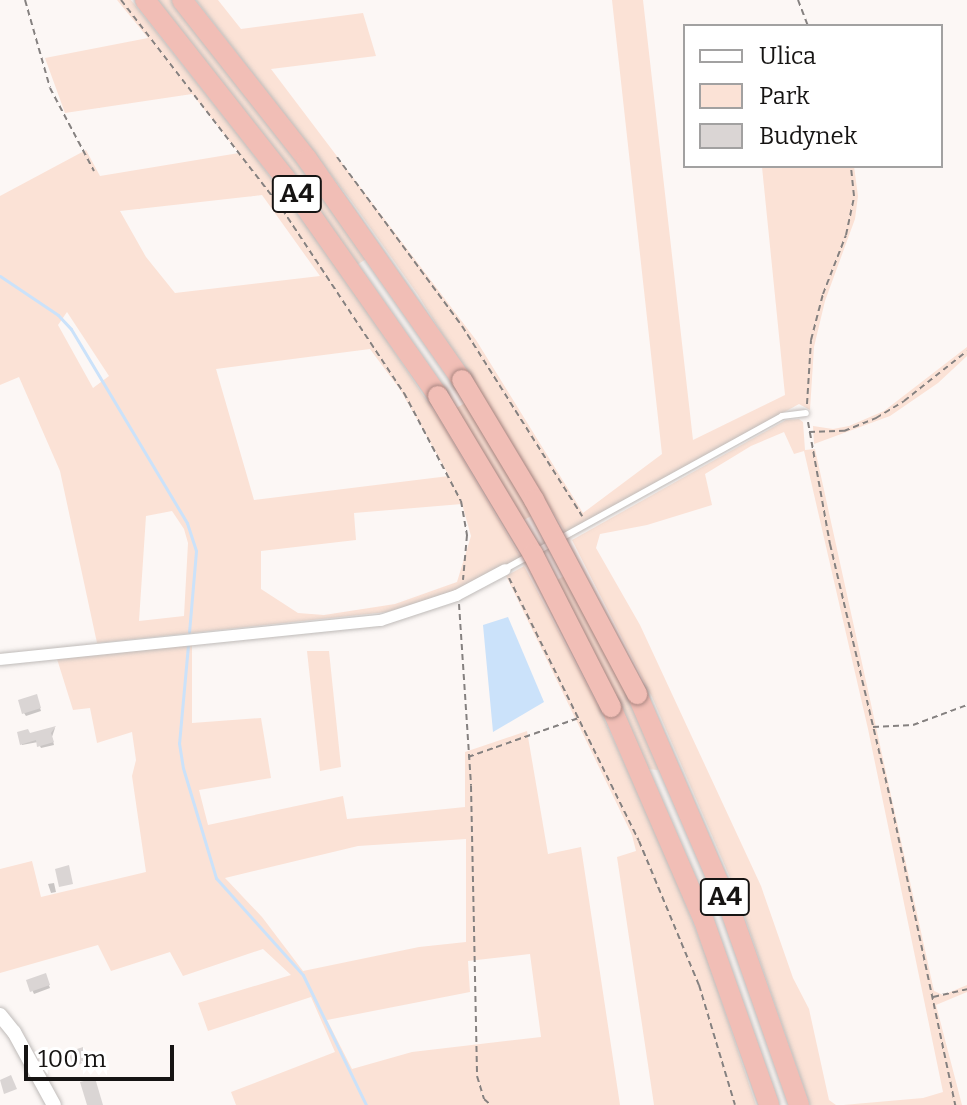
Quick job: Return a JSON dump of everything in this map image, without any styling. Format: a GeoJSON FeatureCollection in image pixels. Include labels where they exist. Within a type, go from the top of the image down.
{"type":"FeatureCollection","features":[{"type":"Feature","properties":{"kind":"highway","name":"A4"},"geometry":{"type":"LineString","coordinates":[[145,0],[294,189],[438,396],[533,554],[611,707],[704,921],[769,1105]]}},
{"type":"Feature","properties":{"kind":"highway","name":"A4"},"geometry":{"type":"LineString","coordinates":[[182,0],[317,172],[462,380],[549,527],[637,694],[730,909],[799,1105]]}},
{"type":"Feature","properties":{"kind":"street"},"geometry":{"type":"LineString","coordinates":[[0,659],[380,620],[461,592],[505,569]]}},
{"type":"Feature","properties":{"kind":"street"},"geometry":{"type":"LineString","coordinates":[[0,1015],[20,1042],[54,1105]]}},
{"type":"Feature","properties":{"kind":"lane"},"geometry":{"type":"LineString","coordinates":[[505,569],[782,416],[806,413]]}},
{"type":"Feature","properties":{"kind":"path"},"geometry":{"type":"LineString","coordinates":[[25,0],[50,88],[94,171]]}},
{"type":"Feature","properties":{"kind":"path"},"geometry":{"type":"LineString","coordinates":[[121,0],[282,209],[404,393],[461,501],[467,535],[461,592],[467,757],[471,786],[477,1076],[484,1099],[491,1105]]}},
{"type":"Feature","properties":{"kind":"path"},"geometry":{"type":"LineString","coordinates":[[798,0],[807,24]]}},
{"type":"Feature","properties":{"kind":"path"},"geometry":{"type":"LineString","coordinates":[[337,157],[462,326],[586,523]]}},
{"type":"Feature","properties":{"kind":"path"},"geometry":{"type":"LineString","coordinates":[[851,168],[854,196],[846,235],[823,294],[811,340],[806,413],[830,544],[955,1105]]}},
{"type":"Feature","properties":{"kind":"path"},"geometry":{"type":"LineString","coordinates":[[809,432],[844,431],[876,418],[904,401],[967,351]]}},
{"type":"Feature","properties":{"kind":"path"},"geometry":{"type":"LineString","coordinates":[[505,569],[639,841],[699,985],[735,1105]]}},
{"type":"Feature","properties":{"kind":"path"},"geometry":{"type":"LineString","coordinates":[[873,727],[913,725],[967,705]]}},
{"type":"Feature","properties":{"kind":"path"},"geometry":{"type":"LineString","coordinates":[[467,757],[580,718]]}},
{"type":"Feature","properties":{"kind":"path"},"geometry":{"type":"LineString","coordinates":[[931,997],[950,996],[967,989]]}},
{"type":"Feature","properties":{"kind":"green space"},"geometry":{"type":"Polygon","coordinates":[[[117,0],[131,0],[247,146],[342,273],[441,422],[521,558],[454,592],[387,612],[97,643],[60,471],[19,377],[0,385],[0,196],[86,150],[100,176],[239,153],[192,94],[65,113],[45,58],[148,38],[117,0]],[[262,195],[120,211],[146,257],[175,293],[320,276],[262,195]],[[67,312],[58,325],[93,388],[109,376],[67,312]],[[370,349],[216,369],[254,500],[449,476],[401,391],[370,349]],[[462,504],[354,513],[356,540],[261,551],[261,589],[298,613],[324,615],[395,604],[457,582],[471,536],[462,504]],[[172,511],[146,516],[139,621],[184,616],[188,543],[184,529],[172,511]]]}},
{"type":"Feature","properties":{"kind":"green space"},"geometry":{"type":"Polygon","coordinates":[[[153,0],[173,0],[369,257],[357,265],[153,0]]]}},
{"type":"Feature","properties":{"kind":"green space"},"geometry":{"type":"Polygon","coordinates":[[[196,0],[218,0],[241,29],[363,13],[376,56],[271,69],[476,340],[583,513],[662,454],[612,0],[643,0],[693,440],[785,395],[762,168],[854,168],[858,196],[855,219],[825,301],[814,347],[810,410],[799,404],[566,533],[418,295],[352,202],[196,0]]]}},
{"type":"Feature","properties":{"kind":"green space"},"geometry":{"type":"Polygon","coordinates":[[[967,347],[967,356],[938,383],[890,416],[814,444],[813,426],[833,429],[849,426],[884,411],[967,347]]]}},
{"type":"Feature","properties":{"kind":"green space"},"geometry":{"type":"Polygon","coordinates":[[[468,401],[535,514],[522,521],[455,409],[468,401]]]}},
{"type":"Feature","properties":{"kind":"green space"},"geometry":{"type":"Polygon","coordinates":[[[799,419],[803,422],[805,450],[815,449],[934,991],[943,995],[967,985],[967,992],[936,1005],[962,1105],[843,1105],[923,1098],[943,1092],[868,729],[804,451],[794,454],[784,432],[751,446],[705,474],[712,505],[647,525],[600,534],[596,548],[640,625],[761,886],[793,978],[809,1009],[829,1100],[836,1105],[810,1105],[735,889],[652,697],[572,540],[786,420],[799,419]]]}},
{"type":"Feature","properties":{"kind":"green space"},"geometry":{"type":"Polygon","coordinates":[[[524,566],[598,706],[660,841],[707,958],[756,1105],[654,1105],[617,857],[636,851],[632,835],[506,576],[524,566]]]}},
{"type":"Feature","properties":{"kind":"green space"},"geometry":{"type":"Polygon","coordinates":[[[567,574],[662,763],[658,770],[647,769],[554,582],[567,574]]]}},
{"type":"Feature","properties":{"kind":"green space"},"geometry":{"type":"Polygon","coordinates":[[[192,644],[192,723],[261,718],[271,778],[199,790],[208,825],[343,796],[347,819],[465,807],[465,752],[527,731],[548,854],[581,847],[620,1105],[236,1105],[231,1092],[335,1052],[311,997],[208,1031],[198,1003],[291,975],[263,949],[183,976],[170,952],[111,971],[98,945],[0,973],[0,869],[32,861],[41,897],[146,872],[132,776],[136,760],[132,732],[97,743],[90,708],[73,710],[57,659],[192,644]],[[466,839],[358,846],[225,878],[262,917],[303,971],[419,947],[466,942],[466,839]],[[530,954],[468,961],[470,992],[327,1020],[352,1069],[412,1052],[541,1037],[530,954]]]}},
{"type":"Feature","properties":{"kind":"green space"},"geometry":{"type":"Polygon","coordinates":[[[307,651],[329,651],[341,767],[320,771],[307,651]]]}},
{"type":"Feature","properties":{"kind":"water"},"geometry":{"type":"Polygon","coordinates":[[[508,617],[544,702],[493,732],[483,625],[508,617]]]}},
{"type":"Feature","properties":{"kind":"building"},"geometry":{"type":"Polygon","coordinates":[[[37,694],[41,708],[22,714],[18,700],[37,694]]]}},
{"type":"Feature","properties":{"kind":"building"},"geometry":{"type":"Polygon","coordinates":[[[56,726],[51,733],[54,742],[37,747],[36,740],[20,745],[17,732],[28,729],[30,733],[56,726]]]}},
{"type":"Feature","properties":{"kind":"building"},"geometry":{"type":"Polygon","coordinates":[[[69,865],[73,884],[59,887],[55,869],[69,865]]]}},
{"type":"Feature","properties":{"kind":"building"},"geometry":{"type":"Polygon","coordinates":[[[46,973],[50,985],[30,992],[26,980],[46,973]]]}},
{"type":"Feature","properties":{"kind":"building"},"geometry":{"type":"Polygon","coordinates":[[[83,1047],[87,1062],[73,1066],[68,1052],[83,1047]]]}},
{"type":"Feature","properties":{"kind":"building"},"geometry":{"type":"Polygon","coordinates":[[[11,1075],[17,1089],[4,1094],[0,1080],[11,1075]]]}},
{"type":"Feature","properties":{"kind":"building"},"geometry":{"type":"Polygon","coordinates":[[[95,1078],[103,1105],[87,1105],[80,1082],[95,1078]]]}},
{"type":"Feature","properties":{"kind":"waterway"},"geometry":{"type":"LineString","coordinates":[[0,276],[58,315],[71,329],[187,523],[196,551],[189,632]]}},
{"type":"Feature","properties":{"kind":"waterway"},"geometry":{"type":"LineString","coordinates":[[188,645],[179,743],[183,768],[216,878],[303,975],[366,1105]]}}]}
